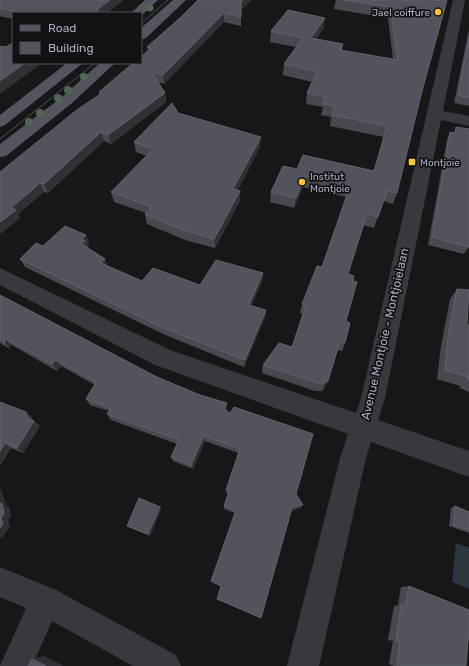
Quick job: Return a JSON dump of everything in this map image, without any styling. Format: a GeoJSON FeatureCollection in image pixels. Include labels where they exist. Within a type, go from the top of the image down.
{"type":"FeatureCollection","features":[{"type":"Feature","properties":{"kind":"main road"},"geometry":{"type":"LineString","coordinates":[[138,12],[152,0]]}},
{"type":"Feature","properties":{"kind":"main road"},"geometry":{"type":"LineString","coordinates":[[142,34],[180,0]]}},
{"type":"Feature","properties":{"kind":"main road"},"geometry":{"type":"LineString","coordinates":[[0,122],[75,64]]}},
{"type":"Feature","properties":{"kind":"main road"},"geometry":{"type":"LineString","coordinates":[[0,152],[67,100],[107,64]]}},
{"type":"Feature","properties":{"kind":"street","name":"Avenue Montjoie - Montjoielaan"},"geometry":{"type":"LineString","coordinates":[[303,666],[353,458],[373,398],[459,0]]}},
{"type":"Feature","properties":{"kind":"street"},"geometry":{"type":"LineString","coordinates":[[434,114],[469,121]]}},
{"type":"Feature","properties":{"kind":"street"},"geometry":{"type":"LineString","coordinates":[[0,276],[164,358],[469,464]]}},
{"type":"Feature","properties":{"kind":"street"},"geometry":{"type":"LineString","coordinates":[[3,589],[45,601],[165,666]]}},
{"type":"Feature","properties":{"kind":"street"},"geometry":{"type":"LineString","coordinates":[[16,666],[45,601]]}},
{"type":"Feature","properties":{"kind":"shaded area"},"geometry":{"type":"Polygon","coordinates":[[[456,543],[469,548],[469,589],[452,582],[456,543]]]}},
{"type":"Feature","properties":{"kind":"building"},"geometry":{"type":"Polygon","coordinates":[[[0,0],[110,0],[95,12],[18,12],[0,8],[0,0]]]}},
{"type":"Feature","properties":{"kind":"building"},"geometry":{"type":"Polygon","coordinates":[[[198,0],[243,0],[241,2],[241,17],[224,13],[163,75],[151,71],[165,93],[108,135],[101,132],[44,184],[40,183],[11,208],[16,210],[0,222],[0,172],[78,109],[102,93],[99,92],[132,64],[142,64],[142,56],[151,48],[147,47],[198,0]]]}},
{"type":"Feature","properties":{"kind":"building"},"geometry":{"type":"Polygon","coordinates":[[[344,0],[447,0],[422,91],[397,193],[387,191],[378,217],[367,214],[348,274],[354,276],[353,281],[357,282],[346,321],[350,323],[345,343],[340,341],[328,381],[325,383],[318,383],[263,365],[279,343],[292,347],[306,305],[302,304],[317,266],[322,267],[350,186],[305,176],[296,198],[271,192],[283,166],[297,169],[303,155],[374,171],[387,126],[332,115],[335,106],[323,104],[326,97],[307,93],[317,72],[284,64],[303,38],[271,31],[288,10],[325,18],[311,38],[343,44],[340,50],[398,60],[390,7],[344,0]]]}},
{"type":"Feature","properties":{"kind":"building"},"geometry":{"type":"Polygon","coordinates":[[[469,37],[469,98],[458,95],[469,37]]]}},
{"type":"Feature","properties":{"kind":"building"},"geometry":{"type":"Polygon","coordinates":[[[12,44],[12,64],[24,64],[0,81],[0,46],[6,47],[12,44]]]}},
{"type":"Feature","properties":{"kind":"building"},"geometry":{"type":"Polygon","coordinates":[[[172,103],[178,113],[261,137],[233,189],[240,191],[214,239],[183,230],[145,214],[152,207],[111,192],[153,149],[134,142],[172,103]]]}},
{"type":"Feature","properties":{"kind":"building"},"geometry":{"type":"Polygon","coordinates":[[[456,127],[469,129],[469,247],[432,237],[450,132],[455,133],[456,127]]]}},
{"type":"Feature","properties":{"kind":"building"},"geometry":{"type":"Polygon","coordinates":[[[65,226],[86,235],[82,239],[85,241],[82,244],[105,259],[101,263],[142,281],[153,268],[200,285],[216,260],[263,273],[249,305],[266,310],[245,360],[161,327],[20,259],[36,243],[43,246],[65,226]]]}},
{"type":"Feature","properties":{"kind":"building"},"geometry":{"type":"Polygon","coordinates":[[[457,289],[469,290],[467,325],[469,325],[469,377],[445,370],[448,337],[457,289]]]}},
{"type":"Feature","properties":{"kind":"building"},"geometry":{"type":"Polygon","coordinates":[[[0,295],[157,377],[200,395],[227,403],[224,409],[230,413],[234,407],[313,434],[296,494],[303,505],[292,508],[261,618],[217,599],[221,586],[211,581],[236,510],[224,506],[229,491],[226,490],[240,449],[204,436],[191,465],[171,457],[179,440],[107,414],[111,408],[86,399],[96,382],[56,360],[52,364],[4,338],[5,343],[0,340],[0,295]]]}},
{"type":"Feature","properties":{"kind":"building"},"geometry":{"type":"Polygon","coordinates":[[[0,402],[26,412],[28,418],[34,421],[17,448],[5,443],[0,451],[0,402]]]}},
{"type":"Feature","properties":{"kind":"building"},"geometry":{"type":"Polygon","coordinates":[[[139,498],[160,507],[148,534],[127,526],[139,498]]]}},
{"type":"Feature","properties":{"kind":"building"},"geometry":{"type":"Polygon","coordinates":[[[0,503],[2,504],[4,513],[1,518],[3,524],[0,528],[0,503]]]}},
{"type":"Feature","properties":{"kind":"building"},"geometry":{"type":"Polygon","coordinates":[[[455,506],[469,512],[469,530],[453,525],[455,506]]]}},
{"type":"Feature","properties":{"kind":"building"},"geometry":{"type":"Polygon","coordinates":[[[409,586],[469,610],[469,640],[468,639],[466,666],[397,666],[400,643],[396,641],[401,605],[405,607],[409,586]]]}},
{"type":"Feature","properties":{"kind":"building"},"geometry":{"type":"Polygon","coordinates":[[[32,659],[46,666],[28,666],[32,659]]]}},
{"type":"Feature","properties":{"kind":"tram line"},"geometry":{"type":"LineString","coordinates":[[142,23],[168,0]]}},
{"type":"Feature","properties":{"kind":"tram line"},"geometry":{"type":"LineString","coordinates":[[0,139],[94,64]]}},
{"type":"Feature","properties":{"kind":"place","name":"Jael coiffure"},"geometry":{"type":"Point","coordinates":[438,12]}},
{"type":"Feature","properties":{"kind":"place","name":"Montjoie"},"geometry":{"type":"Point","coordinates":[412,162]}},
{"type":"Feature","properties":{"kind":"place","name":"Institut Montjoie"},"geometry":{"type":"Point","coordinates":[302,182]}}]}
